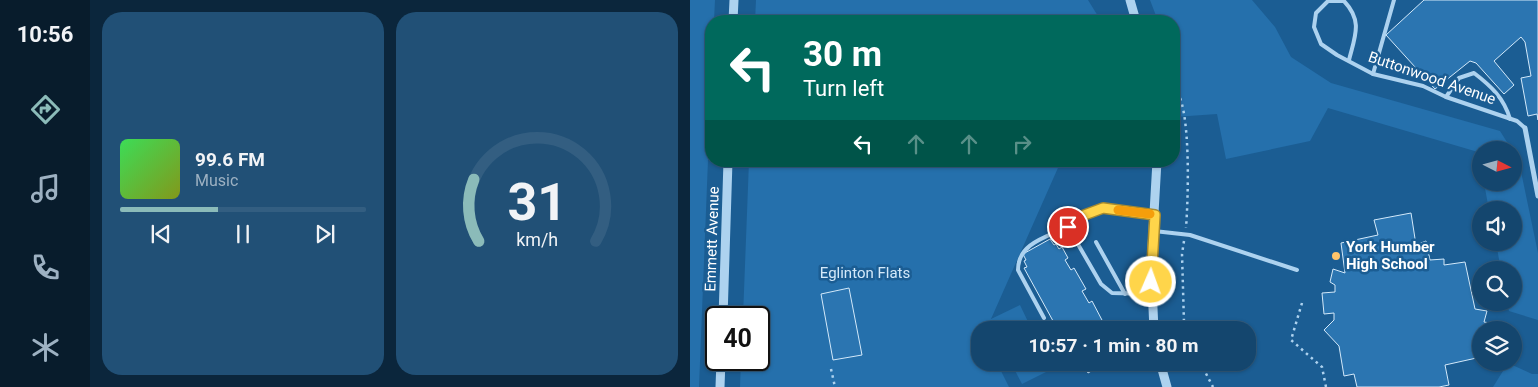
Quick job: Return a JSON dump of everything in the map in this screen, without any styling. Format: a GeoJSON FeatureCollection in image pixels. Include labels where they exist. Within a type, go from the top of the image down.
{"type":"FeatureCollection","features":[{"type":"Feature","properties":{"kind":"street"},"geometry":{"type":"LineString","coordinates":[[733,15],[734,0]]}},
{"type":"Feature","properties":{"kind":"street"},"geometry":{"type":"LineString","coordinates":[[1130,0],[1134,15]]}},
{"type":"Feature","properties":{"kind":"street","name":"Buttonwood Avenue"},"geometry":{"type":"LineString","coordinates":[[1526,128],[1538,196]]}},
{"type":"Feature","properties":{"kind":"street","name":"Emmett Avenue"},"geometry":{"type":"LineString","coordinates":[[723,306],[728,167]]}},
{"type":"Feature","properties":{"kind":"street"},"geometry":{"type":"LineString","coordinates":[[1153,321],[1151,294],[1157,167]]}},
{"type":"Feature","properties":{"kind":"street"},"geometry":{"type":"LineString","coordinates":[[720,387],[721,371]]}},
{"type":"Feature","properties":{"kind":"street"},"geometry":{"type":"LineString","coordinates":[[1163,371],[1167,387]]}},
{"type":"Feature","properties":{"kind":"lane","name":"Buttonwood Avenue"},"geometry":{"type":"LineString","coordinates":[[1349,60],[1357,24],[1353,11],[1344,1],[1328,0],[1316,13],[1314,27],[1321,44],[1373,74],[1422,86],[1446,97],[1510,118],[1526,128]]}},
{"type":"Feature","properties":{"kind":"lane"},"geometry":{"type":"LineString","coordinates":[[1373,74],[1394,0]]}},
{"type":"Feature","properties":{"kind":"lane"},"geometry":{"type":"LineString","coordinates":[[1446,97],[1459,78],[1474,73],[1491,86],[1506,106],[1510,118]]}},
{"type":"Feature","properties":{"kind":"lane"},"geometry":{"type":"LineString","coordinates":[[1044,318],[1018,270],[1018,262],[1026,246],[1068,227],[1071,220],[1103,208],[1155,215]]}},
{"type":"Feature","properties":{"kind":"lane"},"geometry":{"type":"LineString","coordinates":[[1068,227],[1101,284],[1112,293],[1151,294]]}},
{"type":"Feature","properties":{"kind":"lane"},"geometry":{"type":"LineString","coordinates":[[1154,231],[1186,235],[1297,270]]}},
{"type":"Feature","properties":{"kind":"lane"},"geometry":{"type":"LineString","coordinates":[[1096,242],[1125,294]]}},
{"type":"Feature","properties":{"kind":"path"},"geometry":{"type":"LineString","coordinates":[[1180,99],[1186,122],[1188,202],[1186,235],[1182,254],[1184,321]]}},
{"type":"Feature","properties":{"kind":"path"},"geometry":{"type":"LineString","coordinates":[[1302,303],[1291,340],[1322,367],[1326,387]]}},
{"type":"Feature","properties":{"kind":"path"},"geometry":{"type":"LineString","coordinates":[[832,369],[835,387]]}},
{"type":"Feature","properties":{"kind":"path"},"geometry":{"type":"LineString","coordinates":[[1205,371],[1213,387]]}},
{"type":"Feature","properties":{"kind":"green space"},"geometry":{"type":"Polygon","coordinates":[[[690,0],[715,0],[714,15],[705,15],[705,167],[708,167],[699,387],[690,387],[690,0]]]}},
{"type":"Feature","properties":{"kind":"green space"},"geometry":{"type":"Polygon","coordinates":[[[756,0],[1088,0],[1097,15],[755,15],[756,0]]]}},
{"type":"Feature","properties":{"kind":"green space"},"geometry":{"type":"Polygon","coordinates":[[[1150,0],[1252,0],[1275,27],[1291,57],[1331,83],[1500,131],[1506,141],[1472,141],[1472,150],[1328,108],[1310,141],[1226,159],[1217,114],[1180,117],[1180,15],[1156,15],[1150,0]]]}},
{"type":"Feature","properties":{"kind":"green space","name":"Eglinton Flats"},"geometry":{"type":"Polygon","coordinates":[[[749,167],[1058,167],[991,319],[1020,305],[1028,321],[971,321],[971,371],[1001,371],[1009,387],[740,387],[741,371],[770,371],[770,306],[743,306],[749,167]]]}},
{"type":"Feature","properties":{"kind":"green space"},"geometry":{"type":"Polygon","coordinates":[[[1522,176],[1538,253],[1538,320],[1509,311],[1522,311],[1522,261],[1499,261],[1497,251],[1522,251],[1522,201],[1487,201],[1485,191],[1522,191],[1522,176]]]}},
{"type":"Feature","properties":{"kind":"green space"},"geometry":{"type":"Polygon","coordinates":[[[1522,369],[1532,374],[1538,374],[1538,387],[1493,387],[1503,371],[1522,371],[1522,369]]]}},
{"type":"Feature","properties":{"kind":"green space"},"geometry":{"type":"Polygon","coordinates":[[[1015,371],[1048,371],[1022,384],[1015,371]]]}},
{"type":"Feature","properties":{"kind":"building"},"geometry":{"type":"Polygon","coordinates":[[[1424,0],[1538,0],[1538,120],[1537,114],[1528,116],[1521,78],[1531,76],[1525,42],[1521,37],[1494,61],[1514,85],[1504,94],[1476,63],[1470,61],[1435,89],[1386,35],[1424,0]]]}},
{"type":"Feature","properties":{"kind":"building"},"geometry":{"type":"Polygon","coordinates":[[[1411,213],[1416,245],[1426,241],[1430,260],[1444,259],[1444,265],[1465,262],[1472,295],[1472,311],[1487,311],[1484,321],[1472,321],[1472,359],[1445,365],[1449,385],[1439,387],[1357,387],[1354,374],[1344,376],[1339,346],[1324,330],[1334,320],[1334,313],[1324,314],[1322,293],[1335,292],[1335,285],[1330,282],[1333,269],[1345,273],[1341,243],[1378,235],[1374,220],[1411,213]]]}},
{"type":"Feature","properties":{"kind":"building"},"geometry":{"type":"Polygon","coordinates":[[[1050,239],[1059,249],[1062,247],[1068,258],[1065,260],[1071,270],[1074,268],[1086,289],[1082,291],[1089,303],[1092,301],[1102,321],[1053,321],[1024,268],[1027,267],[1023,254],[1050,239]]]}},
{"type":"Feature","properties":{"kind":"building"},"geometry":{"type":"Polygon","coordinates":[[[849,288],[862,355],[833,360],[821,294],[849,288]]]}},
{"type":"Feature","properties":{"kind":"slow traffic"},"geometry":{"type":"LineString","coordinates":[[1118,210],[1150,214]]}},
{"type":"Feature","properties":{"kind":"place","name":"York Humber High School"},"geometry":{"type":"Point","coordinates":[1336,256]}},
{"type":"Feature","properties":{"kind":"route"},"geometry":{"type":"LineString","coordinates":[[1068,227],[1071,220],[1103,208],[1155,215],[1151,282]]}}]}
